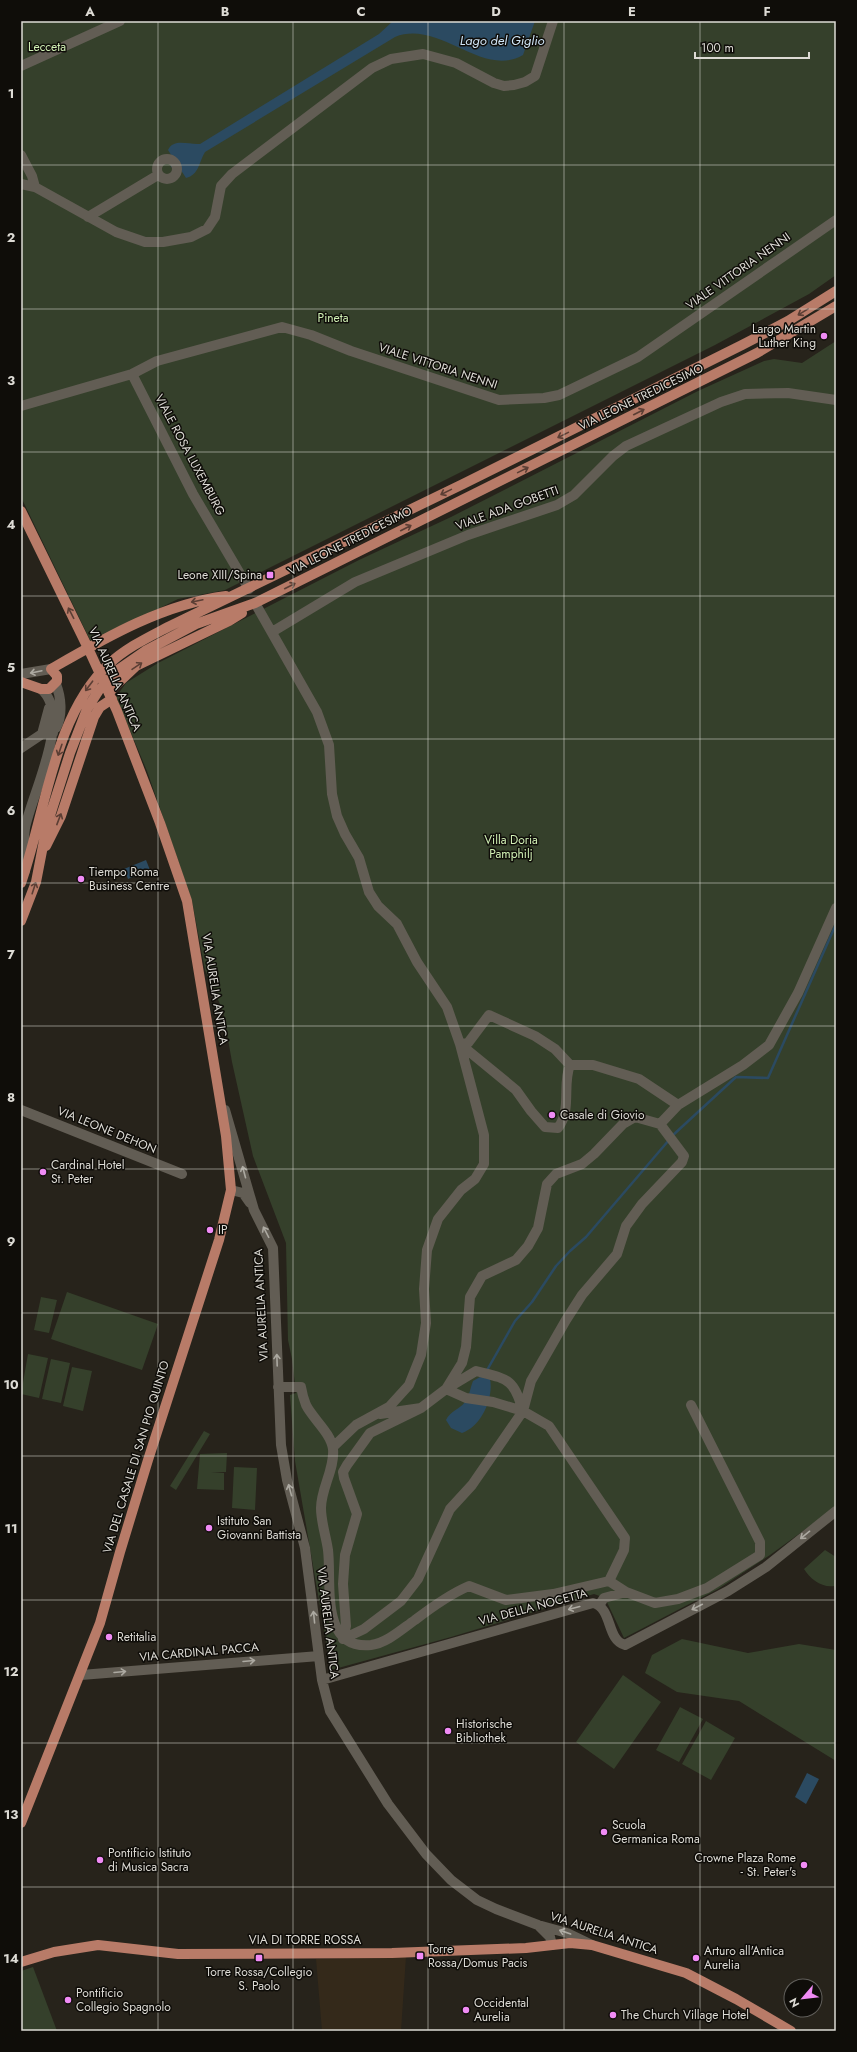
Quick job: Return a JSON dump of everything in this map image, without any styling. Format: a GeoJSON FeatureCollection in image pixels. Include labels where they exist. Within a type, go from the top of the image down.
{"type":"FeatureCollection","features":[{"type":"Feature","properties":{"kind":"main road","name":"VIA LEONE TREDICESIMO"},"geometry":{"type":"LineString","coordinates":[[21,921],[36,882],[47,825],[87,710],[99,690],[142,646],[235,595],[742,345],[788,321],[836,291]]}},
{"type":"Feature","properties":{"kind":"main road","name":"VIA LEONE TREDICESIMO"},"geometry":{"type":"LineString","coordinates":[[21,883],[45,797],[73,713],[83,694],[98,675],[123,652],[142,646],[196,624],[255,604],[757,353],[836,306]]}},
{"type":"Feature","properties":{"kind":"main road","name":"VIA AURELIA ANTICA"},"geometry":{"type":"LineString","coordinates":[[21,511],[110,696],[158,817],[188,906],[218,1090]]}},
{"type":"Feature","properties":{"kind":"main road"},"geometry":{"type":"LineString","coordinates":[[21,682],[41,689],[49,689],[56,684],[57,676],[51,669],[88,648],[178,606],[199,600],[235,595]]}},
{"type":"Feature","properties":{"kind":"main road"},"geometry":{"type":"LineString","coordinates":[[42,853],[61,816],[94,717],[100,707],[136,666],[230,621],[255,604]]}},
{"type":"Feature","properties":{"kind":"main road","name":"VIA DEL CASALE DI SAN PIO QUINTO"},"geometry":{"type":"LineString","coordinates":[[21,1823],[81,1675],[104,1613],[141,1481],[219,1240],[231,1190],[228,1152],[218,1090]]}},
{"type":"Feature","properties":{"kind":"main road","name":"VIA DI TORRE ROSSA"},"geometry":{"type":"LineString","coordinates":[[21,1962],[60,1950],[98,1945],[156,1953],[178,1954],[397,1952],[526,1948],[570,1944],[592,1945]]}},
{"type":"Feature","properties":{"kind":"main road","name":"VIA AURELIA ANTICA"},"geometry":{"type":"LineString","coordinates":[[592,1945],[686,1973],[736,1999],[791,2031]]}},
{"type":"Feature","properties":{"kind":"street"},"geometry":{"type":"LineString","coordinates":[[21,66],[120,21]]}},
{"type":"Feature","properties":{"kind":"street"},"geometry":{"type":"LineString","coordinates":[[21,184],[34,187],[116,232],[145,242],[163,242],[191,237],[207,229],[215,217],[221,186],[232,174],[372,68],[391,59],[423,54],[456,63],[494,84],[504,86],[514,85],[525,82],[535,76],[553,21]]}},
{"type":"Feature","properties":{"kind":"street"},"geometry":{"type":"LineString","coordinates":[[21,155],[32,176],[34,187]]}},
{"type":"Feature","properties":{"kind":"street"},"geometry":{"type":"LineString","coordinates":[[88,217],[155,177]]}},
{"type":"Feature","properties":{"kind":"street","name":"VIALE VITTORIA NENNI"},"geometry":{"type":"LineString","coordinates":[[21,406],[132,374],[157,361],[282,327],[311,335],[351,351],[500,400],[544,398],[559,395],[638,357],[836,220]]}},
{"type":"Feature","properties":{"kind":"street","name":"VIALE ROSA LUXEMBURG"},"geometry":{"type":"LineString","coordinates":[[132,374],[193,494],[249,589]]}},
{"type":"Feature","properties":{"kind":"street","name":"VIALE ADA GOBETTI"},"geometry":{"type":"LineString","coordinates":[[272,632],[355,582],[468,536],[557,505],[574,495],[613,456],[626,446],[721,402],[745,394],[761,393],[788,393],[836,400]]}},
{"type":"Feature","properties":{"kind":"street"},"geometry":{"type":"LineString","coordinates":[[255,604],[317,712],[324,729],[329,745],[332,794],[337,816],[358,858],[369,892],[378,906],[397,924],[417,962],[447,1007],[460,1044],[484,1135],[484,1164],[475,1179],[461,1190],[438,1219],[427,1250],[424,1289],[426,1323],[421,1355],[409,1385],[388,1407],[356,1425],[333,1447]]}},
{"type":"Feature","properties":{"kind":"street"},"geometry":{"type":"LineString","coordinates":[[21,674],[51,669]]}},
{"type":"Feature","properties":{"kind":"street"},"geometry":{"type":"LineString","coordinates":[[25,871],[25,833],[35,792],[53,732],[58,725],[60,715],[60,699],[56,684]]}},
{"type":"Feature","properties":{"kind":"street"},"geometry":{"type":"LineString","coordinates":[[41,689],[51,700],[53,732]]}},
{"type":"Feature","properties":{"kind":"street"},"geometry":{"type":"LineString","coordinates":[[42,734],[51,700]]}},
{"type":"Feature","properties":{"kind":"street"},"geometry":{"type":"LineString","coordinates":[[21,748],[42,734],[53,732]]}},
{"type":"Feature","properties":{"kind":"street"},"geometry":{"type":"LineString","coordinates":[[660,1124],[678,1105],[743,1065],[769,1046],[798,993],[836,908]]}},
{"type":"Feature","properties":{"kind":"street"},"geometry":{"type":"LineString","coordinates":[[460,1044],[468,1043],[489,1015],[535,1036],[555,1049],[570,1065],[594,1065],[639,1079],[678,1105]]}},
{"type":"Feature","properties":{"kind":"street"},"geometry":{"type":"LineString","coordinates":[[460,1044],[516,1090],[545,1127],[558,1128],[562,1123],[568,1094],[567,1071],[570,1065]]}},
{"type":"Feature","properties":{"kind":"street","name":"VIA AURELIA ANTICA"},"geometry":{"type":"LineString","coordinates":[[218,1090],[254,1210],[269,1237],[274,1253],[278,1387],[283,1457],[305,1548],[322,1680],[328,1706],[344,1736],[388,1804],[433,1863],[450,1880],[477,1900],[496,1909],[538,1926],[567,1933],[592,1945]]}},
{"type":"Feature","properties":{"kind":"street","name":"VIA LEONE DEHON"},"geometry":{"type":"LineString","coordinates":[[21,1110],[182,1174]]}},
{"type":"Feature","properties":{"kind":"street"},"geometry":{"type":"LineString","coordinates":[[343,1639],[364,1629],[401,1602],[418,1579],[450,1509],[472,1485],[523,1411],[531,1381],[582,1295],[618,1254],[626,1226],[642,1204],[682,1162],[684,1156],[660,1124],[635,1117],[623,1124],[582,1164],[556,1174],[547,1184],[542,1201],[538,1228],[528,1246],[516,1260],[482,1276],[470,1297],[466,1347],[462,1363],[446,1389]]}},
{"type":"Feature","properties":{"kind":"street"},"geometry":{"type":"LineString","coordinates":[[231,1190],[243,1193],[254,1210]]}},
{"type":"Feature","properties":{"kind":"street"},"geometry":{"type":"LineString","coordinates":[[343,1639],[346,1626],[343,1584],[345,1555],[357,1514],[343,1472],[355,1451],[370,1433],[421,1408],[446,1389],[476,1371],[504,1378],[517,1390],[523,1411]]}},
{"type":"Feature","properties":{"kind":"street"},"geometry":{"type":"LineString","coordinates":[[278,1387],[301,1388],[306,1405],[328,1436],[333,1447],[332,1464],[321,1507],[328,1551],[330,1601],[337,1630],[343,1639],[355,1645],[372,1645],[392,1637],[434,1606],[469,1586],[506,1600],[525,1599],[609,1581],[626,1592],[655,1603],[678,1599],[707,1588],[760,1555],[760,1542],[691,1405]]}},
{"type":"Feature","properties":{"kind":"street"},"geometry":{"type":"LineString","coordinates":[[446,1389],[466,1398],[493,1402],[523,1411],[549,1426],[621,1529],[625,1538],[624,1550],[609,1581]]}},
{"type":"Feature","properties":{"kind":"street"},"geometry":{"type":"LineString","coordinates":[[378,1414],[421,1408]]}},
{"type":"Feature","properties":{"kind":"street","name":"VIA DELLA NOCETTA"},"geometry":{"type":"LineString","coordinates":[[322,1680],[593,1603],[600,1604],[604,1609],[617,1640],[624,1645],[766,1568],[836,1511]]}},
{"type":"Feature","properties":{"kind":"street"},"geometry":{"type":"LineString","coordinates":[[600,1604],[604,1598],[626,1592]]}},
{"type":"Feature","properties":{"kind":"street","name":"VIA CARDINAL PACCA"},"geometry":{"type":"LineString","coordinates":[[81,1675],[319,1656]]}},
{"type":"Feature","properties":{"kind":"street","name":"VIA AURELIA ANTICA"},"geometry":{"type":"LineString","coordinates":[[538,1926],[550,1937],[552,1945]]}},
{"type":"Feature","properties":{"kind":"shaded area"},"geometry":{"type":"Polygon","coordinates":[[[406,1956],[401,2031],[322,2031],[316,1959],[406,1956]]]}},
{"type":"Feature","properties":{"kind":"green space"},"geometry":{"type":"Polygon","coordinates":[[[21,21],[836,21],[836,275],[809,294],[715,345],[225,590],[178,599],[91,642],[21,497],[21,21]]]}},
{"type":"Feature","properties":{"kind":"green space","name":"Villa Doria Pamphilj"},"geometry":{"type":"Polygon","coordinates":[[[836,341],[836,1507],[770,1555],[718,1589],[624,1638],[605,1598],[594,1594],[451,1637],[331,1670],[295,1461],[290,1395],[296,1393],[288,1340],[286,1243],[253,1156],[232,1062],[223,1011],[205,970],[192,901],[147,771],[116,697],[126,683],[158,663],[359,560],[451,517],[698,391],[764,361],[774,359],[802,363],[836,341]]]}},
{"type":"Feature","properties":{"kind":"green space"},"geometry":{"type":"Polygon","coordinates":[[[67,1292],[158,1324],[142,1370],[51,1339],[67,1292]]]}},
{"type":"Feature","properties":{"kind":"green space"},"geometry":{"type":"Polygon","coordinates":[[[41,1297],[57,1300],[49,1333],[34,1330],[41,1297]]]}},
{"type":"Feature","properties":{"kind":"green space"},"geometry":{"type":"Polygon","coordinates":[[[28,1354],[48,1358],[39,1398],[21,1394],[28,1354]]]}},
{"type":"Feature","properties":{"kind":"green space"},"geometry":{"type":"Polygon","coordinates":[[[51,1359],[70,1363],[61,1403],[42,1399],[51,1359]]]}},
{"type":"Feature","properties":{"kind":"green space"},"geometry":{"type":"Polygon","coordinates":[[[72,1367],[92,1371],[83,1411],[63,1406],[72,1367]]]}},
{"type":"Feature","properties":{"kind":"green space"},"geometry":{"type":"Polygon","coordinates":[[[204,1431],[210,1434],[176,1490],[170,1486],[204,1431]]]}},
{"type":"Feature","properties":{"kind":"green space"},"geometry":{"type":"Polygon","coordinates":[[[227,1453],[226,1472],[211,1472],[224,1473],[224,1490],[197,1489],[200,1454],[227,1453]]]}},
{"type":"Feature","properties":{"kind":"green space"},"geometry":{"type":"Polygon","coordinates":[[[234,1467],[257,1468],[255,1510],[232,1508],[234,1467]]]}},
{"type":"Feature","properties":{"kind":"green space"},"geometry":{"type":"Polygon","coordinates":[[[825,1550],[836,1557],[836,1590],[834,1586],[825,1586],[817,1582],[804,1569],[825,1550]]]}},
{"type":"Feature","properties":{"kind":"green space"},"geometry":{"type":"Polygon","coordinates":[[[682,1639],[748,1653],[799,1644],[836,1650],[836,1761],[739,1701],[677,1692],[645,1673],[652,1655],[682,1639]]]}},
{"type":"Feature","properties":{"kind":"green space"},"geometry":{"type":"Polygon","coordinates":[[[623,1675],[661,1702],[614,1769],[576,1742],[623,1675]]]}},
{"type":"Feature","properties":{"kind":"green space"},"geometry":{"type":"Polygon","coordinates":[[[680,1707],[703,1719],[679,1762],[656,1750],[680,1707]]]}},
{"type":"Feature","properties":{"kind":"green space"},"geometry":{"type":"Polygon","coordinates":[[[706,1721],[735,1738],[711,1780],[682,1764],[706,1721]]]}},
{"type":"Feature","properties":{"kind":"green space"},"geometry":{"type":"Polygon","coordinates":[[[33,1967],[57,2031],[21,2031],[21,1971],[33,1967]]]}},
{"type":"Feature","properties":{"kind":"water","name":"Lago del Giglio"},"geometry":{"type":"Polygon","coordinates":[[[393,21],[535,21],[523,55],[508,60],[492,60],[428,36],[411,34],[395,37],[205,152],[194,174],[186,178],[168,150],[171,146],[178,143],[200,144],[379,34],[393,21]]]}},
{"type":"Feature","properties":{"kind":"water"},"geometry":{"type":"Polygon","coordinates":[[[146,860],[150,870],[128,879],[124,869],[146,860]]]}},
{"type":"Feature","properties":{"kind":"water"},"geometry":{"type":"Polygon","coordinates":[[[480,1377],[490,1379],[491,1387],[488,1403],[485,1411],[475,1425],[462,1433],[451,1428],[446,1420],[450,1414],[465,1402],[473,1381],[480,1377]]]}},
{"type":"Feature","properties":{"kind":"water"},"geometry":{"type":"Polygon","coordinates":[[[807,1773],[819,1779],[806,1804],[795,1797],[807,1773]]]}},
{"type":"Feature","properties":{"kind":"waterway"},"geometry":{"type":"LineString","coordinates":[[172,166],[177,163]]}},
{"type":"Feature","properties":{"kind":"waterway"},"geometry":{"type":"LineString","coordinates":[[672,1136],[736,1077],[768,1078],[836,924]]}},
{"type":"Feature","properties":{"kind":"waterway"},"geometry":{"type":"LineString","coordinates":[[486,1372],[515,1321],[532,1302],[556,1266],[586,1237],[669,1140]]}},
{"type":"Feature","properties":{"kind":"place","name":"Largo Martin Luther King"},"geometry":{"type":"Point","coordinates":[824,336]}},
{"type":"Feature","properties":{"kind":"place","name":"Leone XIII/Spina"},"geometry":{"type":"Point","coordinates":[270,575]}},
{"type":"Feature","properties":{"kind":"place","name":"Tiempo Roma Business Centre"},"geometry":{"type":"Point","coordinates":[81,879]}},
{"type":"Feature","properties":{"kind":"place","name":"Casale di Giovio"},"geometry":{"type":"Point","coordinates":[552,1115]}},
{"type":"Feature","properties":{"kind":"place","name":"Cardinal Hotel St. Peter"},"geometry":{"type":"Point","coordinates":[43,1172]}},
{"type":"Feature","properties":{"kind":"place","name":"IP"},"geometry":{"type":"Point","coordinates":[210,1230]}},
{"type":"Feature","properties":{"kind":"place","name":"Istituto San Giovanni Battista"},"geometry":{"type":"Point","coordinates":[209,1528]}},
{"type":"Feature","properties":{"kind":"place","name":"Retitalia"},"geometry":{"type":"Point","coordinates":[109,1637]}},
{"type":"Feature","properties":{"kind":"place","name":"Historische Bibliothek"},"geometry":{"type":"Point","coordinates":[448,1731]}},
{"type":"Feature","properties":{"kind":"place","name":"Scuola Germanica Roma"},"geometry":{"type":"Point","coordinates":[604,1832]}},
{"type":"Feature","properties":{"kind":"place","name":"Pontificio Istituto di Musica Sacra"},"geometry":{"type":"Point","coordinates":[100,1860]}},
{"type":"Feature","properties":{"kind":"place","name":"Crowne Plaza Rome - St. Peter's"},"geometry":{"type":"Point","coordinates":[804,1865]}},
{"type":"Feature","properties":{"kind":"place","name":"Torre Rossa/Domus Pacis"},"geometry":{"type":"Point","coordinates":[420,1956]}},
{"type":"Feature","properties":{"kind":"place","name":"Torre Rossa/Collegio S. Paolo"},"geometry":{"type":"Point","coordinates":[259,1958]}},
{"type":"Feature","properties":{"kind":"place","name":"Arturo all'Antica Aurelia"},"geometry":{"type":"Point","coordinates":[696,1958]}},
{"type":"Feature","properties":{"kind":"place","name":"Pontificio Collegio Spagnolo"},"geometry":{"type":"Point","coordinates":[68,2000]}},
{"type":"Feature","properties":{"kind":"place","name":"Occidental Aurelia"},"geometry":{"type":"Point","coordinates":[466,2010]}},
{"type":"Feature","properties":{"kind":"place","name":"The Church Village Hotel"},"geometry":{"type":"Point","coordinates":[613,2015]}},
{"type":"Feature","properties":{"kind":"park label","name":"Lecceta"},"geometry":{"type":"Point","coordinates":[47,47]}},
{"type":"Feature","properties":{"kind":"park label","name":"Pineta"},"geometry":{"type":"Point","coordinates":[333,318]}}]}
